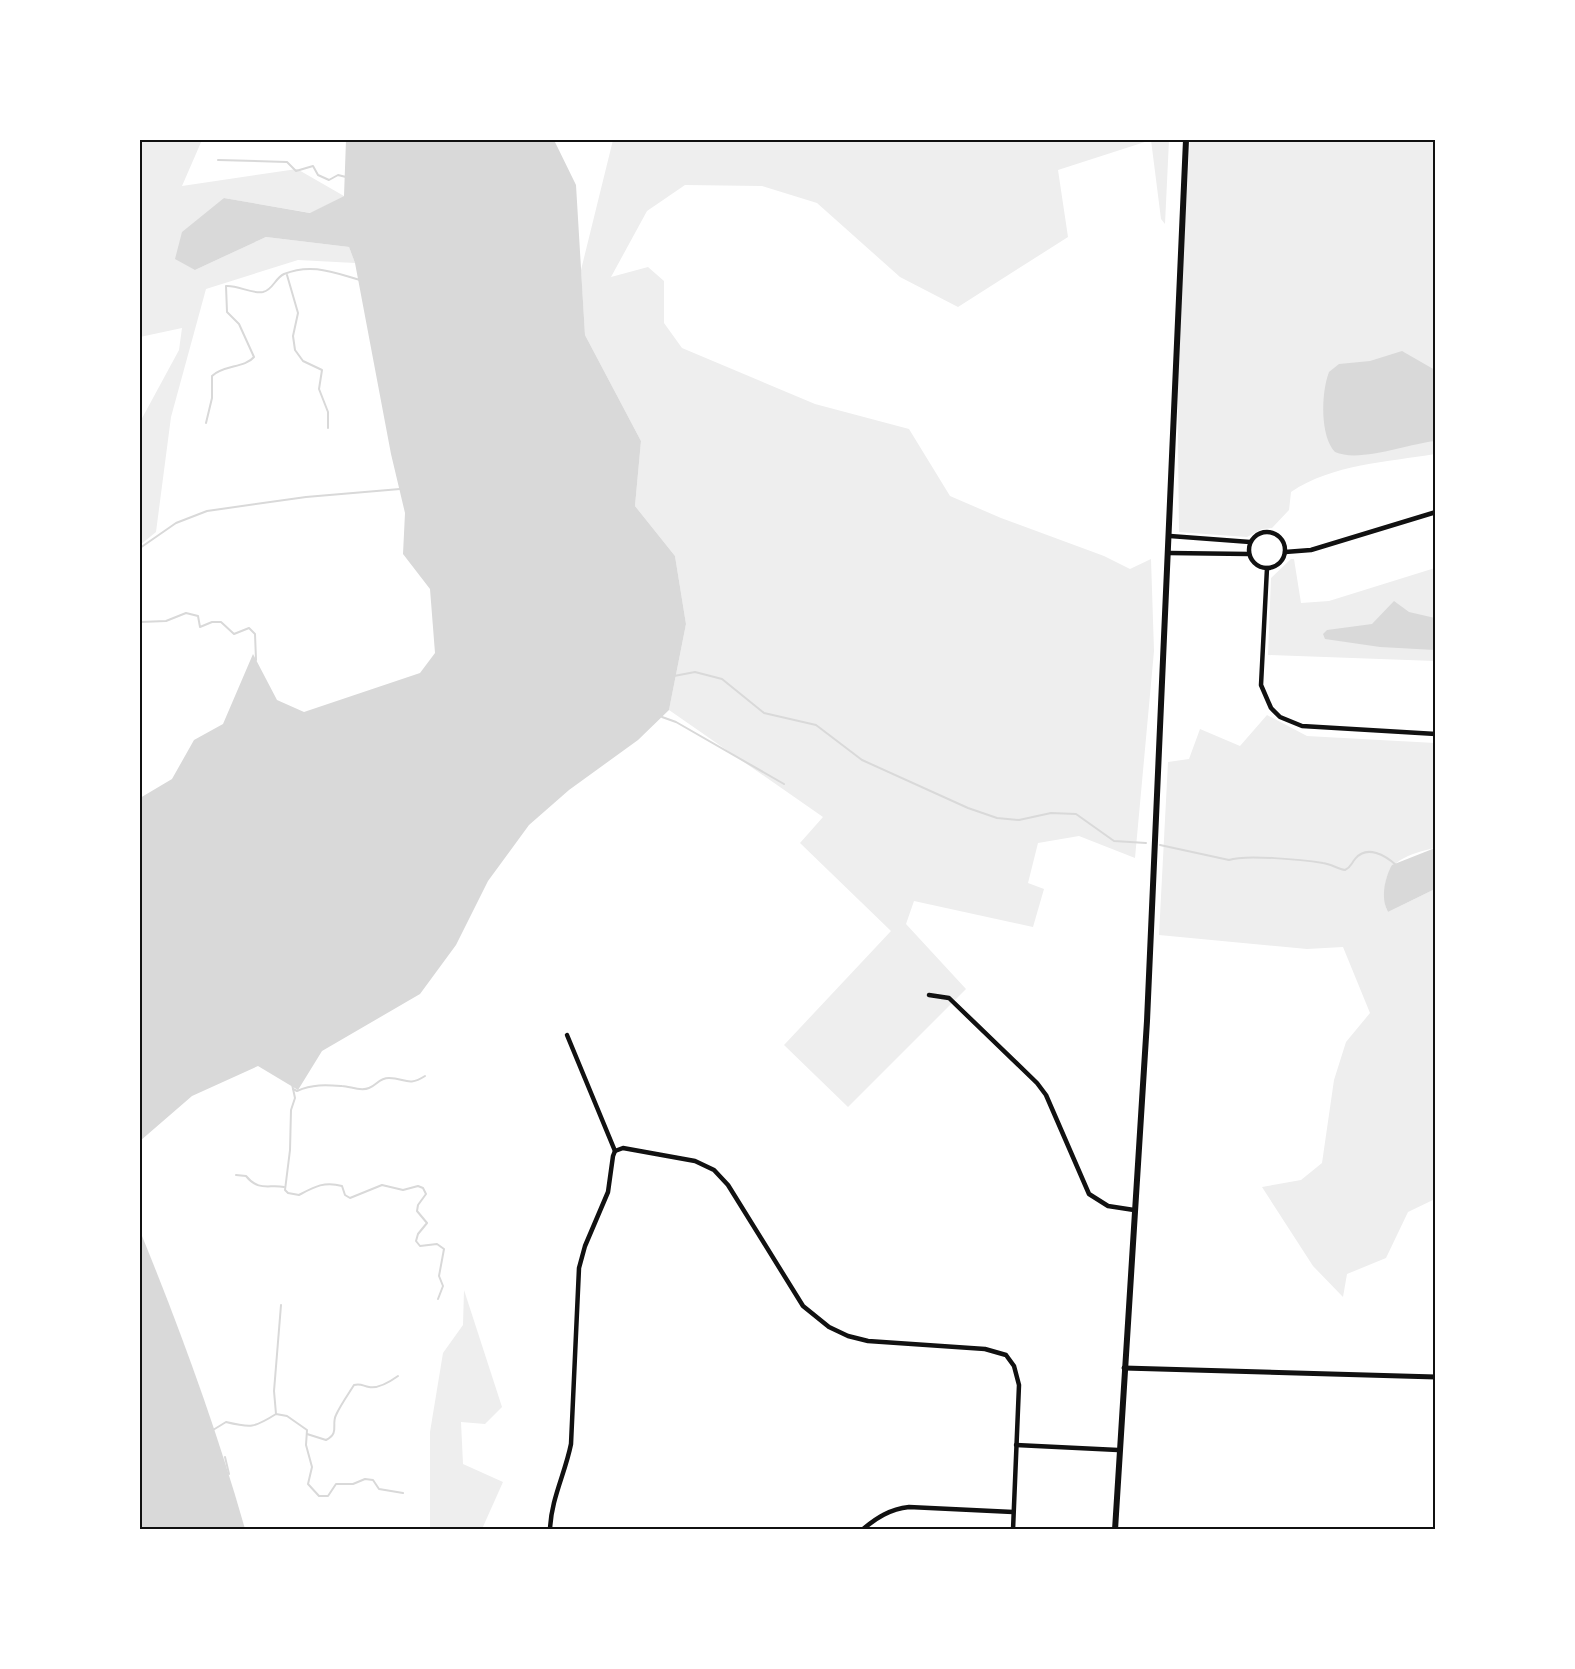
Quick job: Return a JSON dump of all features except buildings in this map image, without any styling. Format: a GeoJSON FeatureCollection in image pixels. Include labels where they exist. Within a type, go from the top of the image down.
{"type":"FeatureCollection","features":[{"type":"Feature","properties":{"kind":"main road"},"geometry":{"type":"LineString","coordinates":[[1115,1530],[1147,1021],[1186,140]]}},
{"type":"Feature","properties":{"kind":"street"},"geometry":{"type":"LineString","coordinates":[[1285,552],[1311,550],[1436,512]]}},
{"type":"Feature","properties":{"kind":"street"},"geometry":{"type":"LineString","coordinates":[[1271,532],[1281,539],[1285,552],[1278,564],[1267,568],[1257,565],[1249,554],[1250,542],[1259,533],[1271,532]]}},
{"type":"Feature","properties":{"kind":"street"},"geometry":{"type":"LineString","coordinates":[[1170,537],[1250,542]]}},
{"type":"Feature","properties":{"kind":"street"},"geometry":{"type":"LineString","coordinates":[[1169,553],[1249,554]]}},
{"type":"Feature","properties":{"kind":"street"},"geometry":{"type":"LineString","coordinates":[[1267,568],[1261,686],[1271,708],[1280,717],[1302,726],[1436,734]]}},
{"type":"Feature","properties":{"kind":"street"},"geometry":{"type":"LineString","coordinates":[[929,995],[949,998],[1037,1083],[1046,1095],[1089,1194],[1108,1206],[1134,1210]]}},
{"type":"Feature","properties":{"kind":"street"},"geometry":{"type":"LineString","coordinates":[[550,1530],[553,1501],[566,1469],[571,1444],[579,1268],[585,1246],[608,1192],[615,1152],[567,1035]]}},
{"type":"Feature","properties":{"kind":"street"},"geometry":{"type":"LineString","coordinates":[[615,1152],[630,1149],[695,1161],[714,1170],[728,1185],[803,1306],[829,1327],[848,1336],[868,1341],[985,1348],[1006,1355],[1014,1366],[1019,1385],[1013,1530]]}},
{"type":"Feature","properties":{"kind":"street"},"geometry":{"type":"LineString","coordinates":[[1124,1368],[1436,1377]]}},
{"type":"Feature","properties":{"kind":"street"},"geometry":{"type":"LineString","coordinates":[[1016,1445],[1119,1449]]}},
{"type":"Feature","properties":{"kind":"street"},"geometry":{"type":"LineString","coordinates":[[862,1530],[876,1518],[897,1508],[1013,1512]]}},
{"type":"Feature","properties":{"kind":"shaded area"},"geometry":{"type":"Polygon","coordinates":[[[140,140],[202,140],[182,186],[297,169],[344,196],[311,213],[224,198],[195,270],[266,237],[349,247],[355,263],[298,260],[206,289],[171,417],[156,532],[140,545],[140,422],[179,350],[182,328],[140,337],[140,140]]]}},
{"type":"Feature","properties":{"kind":"shaded area"},"geometry":{"type":"Polygon","coordinates":[[[346,140],[554,140],[576,185],[585,335],[641,441],[635,506],[675,556],[686,624],[669,710],[638,740],[569,790],[529,825],[488,881],[456,945],[420,994],[322,1051],[298,1090],[258,1066],[192,1096],[140,1141],[140,798],[172,779],[194,740],[223,724],[253,654],[277,700],[304,712],[420,673],[435,653],[430,589],[403,554],[405,513],[391,454],[355,263],[349,247],[266,237],[195,270],[175,259],[182,232],[224,198],[310,213],[344,196],[346,140]]]}},
{"type":"Feature","properties":{"kind":"shaded area"},"geometry":{"type":"Polygon","coordinates":[[[613,140],[1151,140],[1058,170],[1068,237],[958,307],[900,277],[817,203],[762,186],[685,185],[647,211],[611,277],[648,267],[664,281],[664,323],[682,348],[815,404],[909,429],[950,496],[1001,518],[1104,556],[1130,569],[1151,559],[1154,651],[1135,858],[1079,836],[1038,843],[1028,883],[1044,889],[1033,927],[914,901],[906,924],[966,989],[848,1107],[784,1045],[891,931],[800,843],[823,817],[669,710],[686,624],[675,556],[635,506],[641,441],[585,335],[581,270],[613,140]]]}},
{"type":"Feature","properties":{"kind":"shaded area"},"geometry":{"type":"Polygon","coordinates":[[[1151,140],[1169,140],[1165,224],[1161,219],[1151,140]]]}},
{"type":"Feature","properties":{"kind":"shaded area"},"geometry":{"type":"Polygon","coordinates":[[[1190,140],[1435,140],[1435,454],[1361,466],[1324,475],[1291,492],[1289,510],[1272,528],[1262,529],[1247,537],[1179,532],[1177,354],[1190,140]]]}},
{"type":"Feature","properties":{"kind":"shaded area"},"geometry":{"type":"Polygon","coordinates":[[[1402,351],[1435,370],[1435,441],[1370,454],[1345,455],[1335,452],[1327,436],[1323,414],[1324,391],[1329,372],[1339,364],[1370,361],[1402,351]]]}},
{"type":"Feature","properties":{"kind":"shaded area"},"geometry":{"type":"Polygon","coordinates":[[[1291,559],[1294,559],[1301,603],[1329,601],[1435,568],[1435,661],[1268,655],[1271,578],[1291,559]]]}},
{"type":"Feature","properties":{"kind":"shaded area"},"geometry":{"type":"Polygon","coordinates":[[[1394,601],[1409,612],[1435,618],[1435,650],[1380,647],[1325,639],[1323,634],[1327,630],[1372,624],[1394,601]]]}},
{"type":"Feature","properties":{"kind":"shaded area"},"geometry":{"type":"Polygon","coordinates":[[[1267,715],[1307,736],[1435,743],[1435,848],[1407,856],[1393,866],[1386,882],[1385,901],[1388,912],[1435,889],[1435,1199],[1408,1212],[1386,1258],[1347,1274],[1343,1297],[1313,1266],[1262,1187],[1301,1180],[1322,1163],[1334,1080],[1346,1042],[1370,1013],[1343,947],[1307,949],[1159,935],[1168,762],[1189,759],[1200,729],[1240,746],[1267,715]]]}},
{"type":"Feature","properties":{"kind":"shaded area"},"geometry":{"type":"Polygon","coordinates":[[[1435,848],[1435,889],[1388,912],[1384,900],[1384,888],[1392,865],[1435,848]]]}},
{"type":"Feature","properties":{"kind":"shaded area"},"geometry":{"type":"Polygon","coordinates":[[[140,1231],[197,1378],[245,1529],[140,1529],[140,1231]]]}},
{"type":"Feature","properties":{"kind":"shaded area"},"geometry":{"type":"Polygon","coordinates":[[[464,1290],[502,1407],[485,1424],[461,1422],[463,1464],[503,1482],[482,1529],[430,1529],[430,1432],[443,1353],[463,1325],[464,1290]]]}},
{"type":"Feature","properties":{"kind":"waterway"},"geometry":{"type":"LineString","coordinates":[[218,160],[287,162],[296,171],[313,166],[318,175],[329,180],[338,175],[346,177]]}},
{"type":"Feature","properties":{"kind":"waterway"},"geometry":{"type":"LineString","coordinates":[[206,423],[212,398],[212,376],[222,370],[250,361],[254,357],[239,324],[227,312],[226,286],[263,292],[284,274],[303,269],[322,270],[360,280]]}},
{"type":"Feature","properties":{"kind":"waterway"},"geometry":{"type":"LineString","coordinates":[[287,275],[298,313],[293,336],[295,350],[303,361],[322,370],[319,389],[328,412],[328,428]]}},
{"type":"Feature","properties":{"kind":"waterway"},"geometry":{"type":"LineString","coordinates":[[140,548],[176,523],[207,511],[306,497],[400,489]]}},
{"type":"Feature","properties":{"kind":"waterway"},"geometry":{"type":"LineString","coordinates":[[140,622],[166,621],[186,613],[198,616],[200,627],[212,622],[221,622],[234,634],[249,628],[255,634],[256,660]]}},
{"type":"Feature","properties":{"kind":"waterway"},"geometry":{"type":"LineString","coordinates":[[674,676],[695,672],[722,679],[764,713],[816,725],[862,760],[968,808],[997,818],[1019,820],[1051,813],[1076,814],[1114,841],[1146,843]]}},
{"type":"Feature","properties":{"kind":"waterway"},"geometry":{"type":"LineString","coordinates":[[662,717],[676,722],[784,784]]}},
{"type":"Feature","properties":{"kind":"waterway"},"geometry":{"type":"LineString","coordinates":[[1160,845],[1229,860],[1237,858],[1289,859],[1326,864],[1345,870],[1360,855],[1371,852],[1382,855],[1396,865]]}},
{"type":"Feature","properties":{"kind":"waterway"},"geometry":{"type":"LineString","coordinates":[[293,1089],[297,1091],[325,1085],[366,1089],[386,1078],[414,1081],[425,1076]]}},
{"type":"Feature","properties":{"kind":"waterway"},"geometry":{"type":"LineString","coordinates":[[292,1084],[295,1098],[291,1110],[290,1150],[285,1190],[288,1193],[299,1195],[330,1184],[342,1186],[345,1195],[350,1198],[382,1185],[403,1190],[418,1186],[423,1188],[426,1194],[418,1205],[417,1211],[427,1223],[418,1234],[416,1241],[420,1246],[437,1244],[444,1249],[439,1276],[443,1286],[438,1299]]}},
{"type":"Feature","properties":{"kind":"waterway"},"geometry":{"type":"LineString","coordinates":[[236,1175],[246,1176],[260,1186],[284,1187]]}},
{"type":"Feature","properties":{"kind":"waterway"},"geometry":{"type":"LineString","coordinates":[[276,1414],[274,1391],[281,1305]]}},
{"type":"Feature","properties":{"kind":"waterway"},"geometry":{"type":"LineString","coordinates":[[307,1434],[326,1440],[333,1435],[336,1415],[354,1385],[377,1387],[398,1376]]}},
{"type":"Feature","properties":{"kind":"waterway"},"geometry":{"type":"LineString","coordinates":[[213,1430],[226,1422],[252,1426],[276,1414],[287,1416],[307,1430],[306,1445],[312,1467],[308,1484],[319,1496],[328,1496],[336,1484],[353,1484],[365,1479],[373,1480],[379,1489],[403,1493]]}},
{"type":"Feature","properties":{"kind":"waterway"},"geometry":{"type":"LineString","coordinates":[[225,1457],[229,1474]]}}]}
